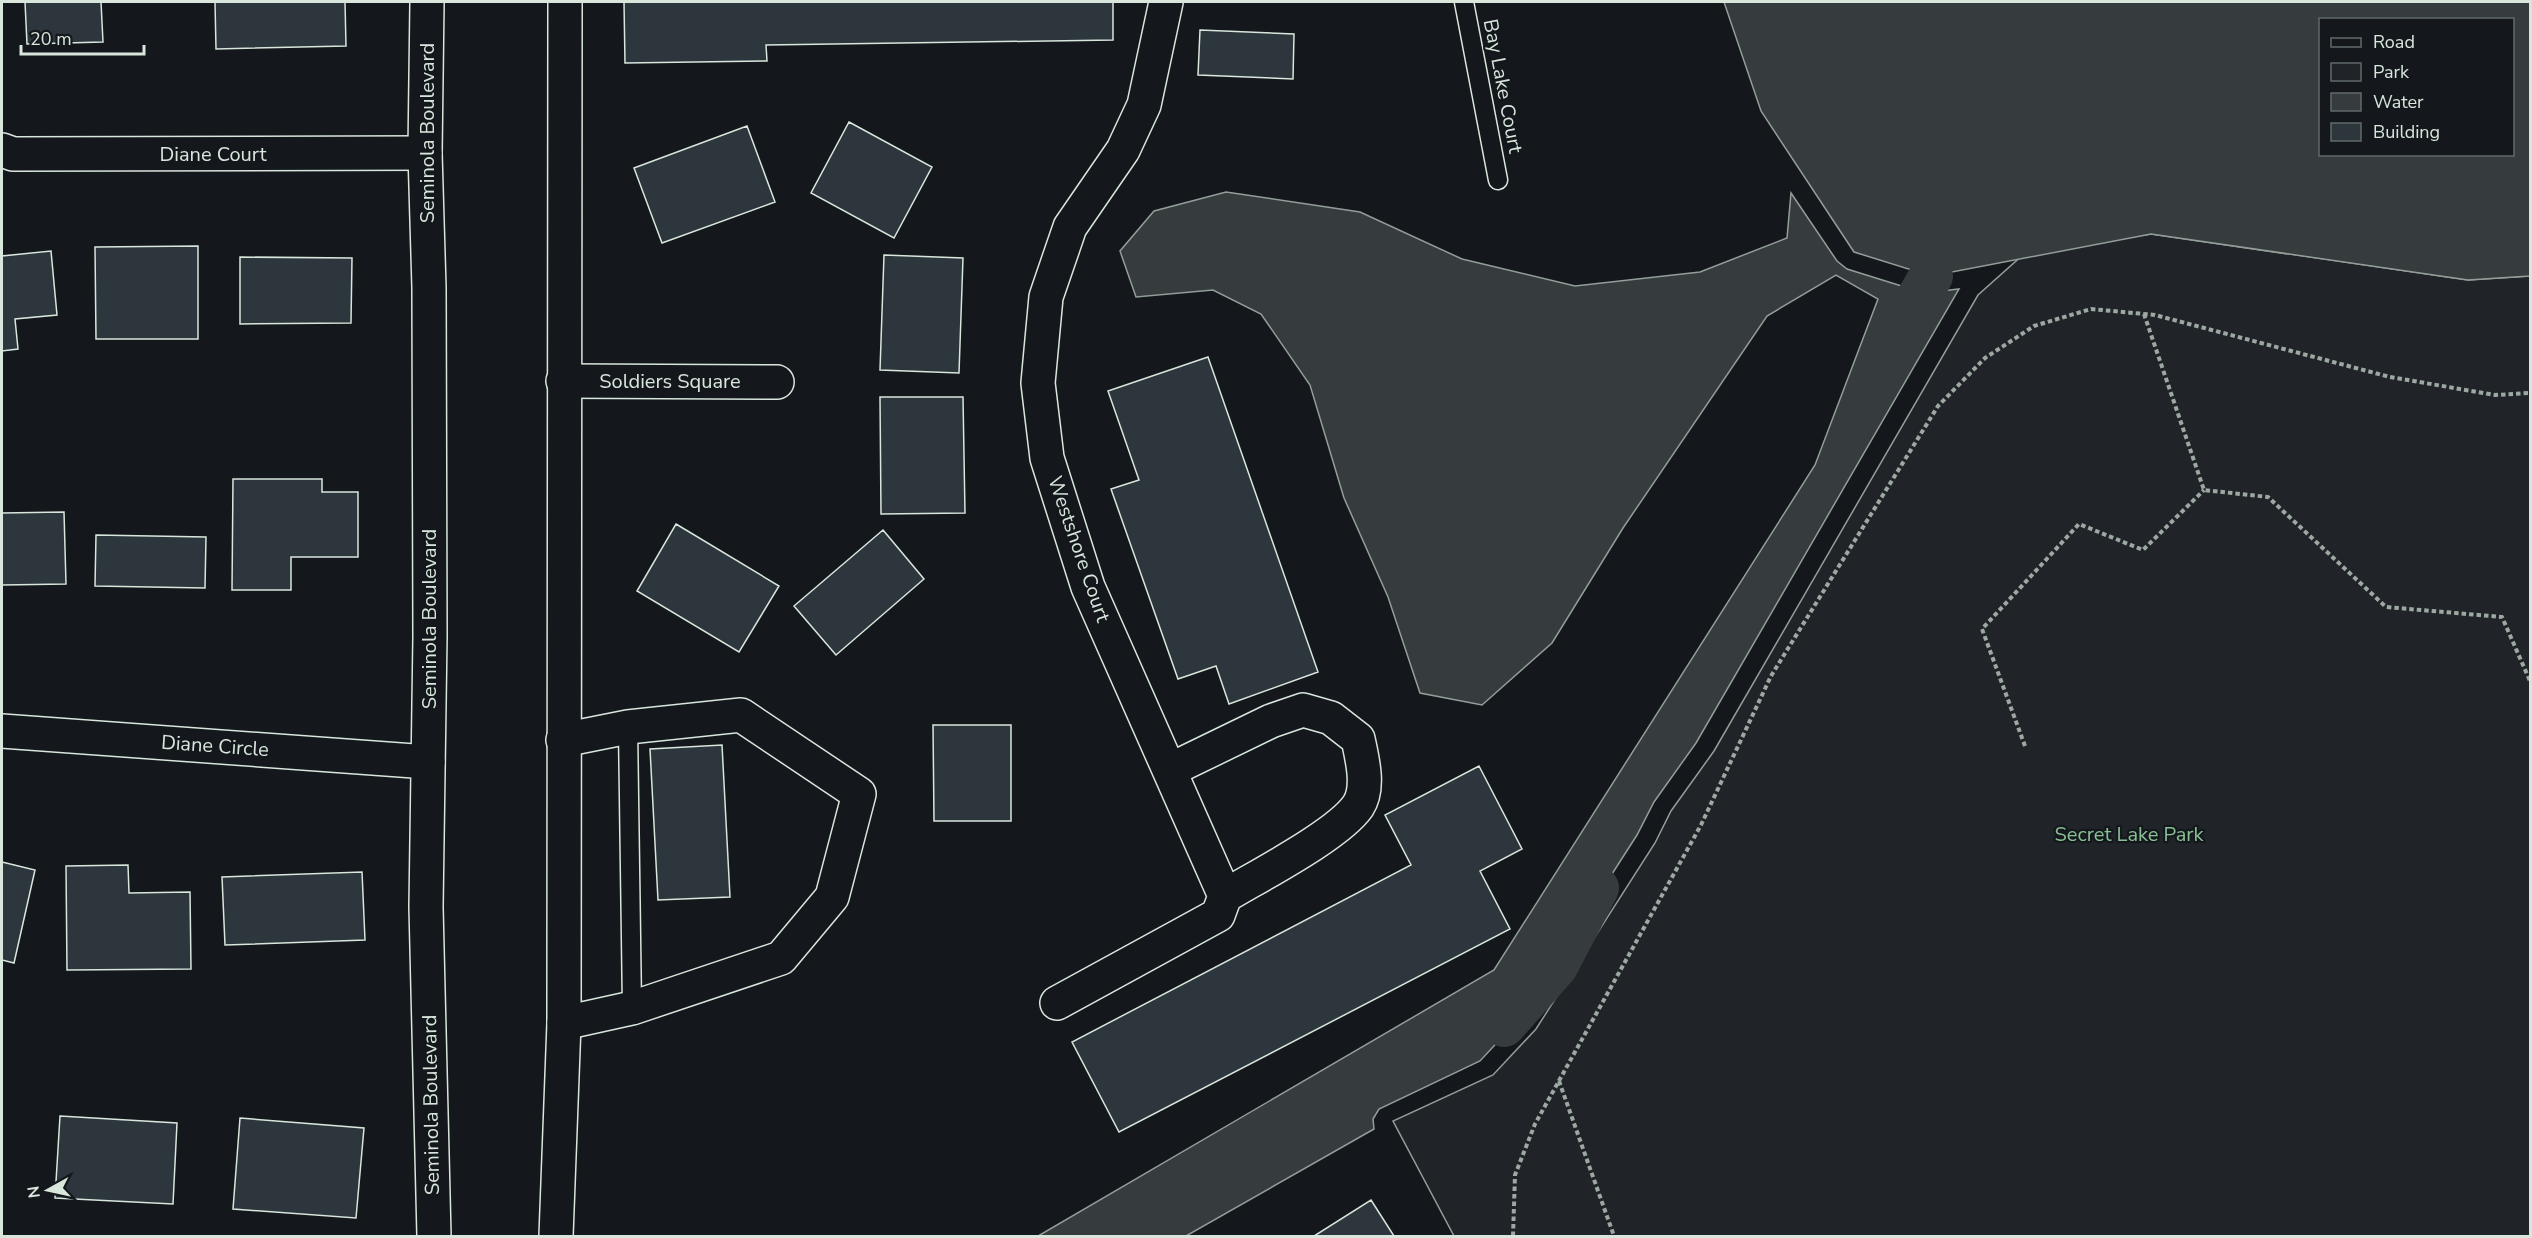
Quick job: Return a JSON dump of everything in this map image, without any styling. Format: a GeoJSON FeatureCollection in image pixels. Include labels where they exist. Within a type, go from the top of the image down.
{"type":"FeatureCollection","features":[{"type":"Feature","properties":{"kind":"street","name":"Seminola Boulevard"},"geometry":{"type":"LineString","coordinates":[[427,2],[425,153],[429,288],[430,636],[426,907],[434,1236]]}},
{"type":"Feature","properties":{"kind":"street"},"geometry":{"type":"LineString","coordinates":[[556,1236],[564,1023],[565,2]]}},
{"type":"Feature","properties":{"kind":"street","name":"Westshore Court"},"geometry":{"type":"LineString","coordinates":[[1166,2],[1144,105],[1123,150],[1070,227],[1049,287],[1046,297],[1038,383],[1047,458],[1088,587],[1225,896]]}},
{"type":"Feature","properties":{"kind":"street","name":"Diane Court"},"geometry":{"type":"LineString","coordinates":[[2,150],[14,154],[425,153]]}},
{"type":"Feature","properties":{"kind":"street","name":"Soldiers Square"},"geometry":{"type":"LineString","coordinates":[[564,381],[777,382]]}},
{"type":"Feature","properties":{"kind":"street"},"geometry":{"type":"LineString","coordinates":[[1057,1003],[1218,915],[1225,896],[1332,831],[1359,805],[1365,776],[1358,739],[1331,718],[1303,710],[1271,721],[1170,771]]}},
{"type":"Feature","properties":{"kind":"street"},"geometry":{"type":"LineString","coordinates":[[563,740],[628,727],[741,715],[859,794],[832,897],[781,958],[632,1008],[564,1023]]}},
{"type":"Feature","properties":{"kind":"street","name":"Diane Circle"},"geometry":{"type":"LineString","coordinates":[[2,731],[428,762]]}},
{"type":"Feature","properties":{"kind":"lane","name":"Bay Lake Court"},"geometry":{"type":"LineString","coordinates":[[1464,2],[1498,180]]}},
{"type":"Feature","properties":{"kind":"lane"},"geometry":{"type":"LineString","coordinates":[[628,727],[632,1008]]}},
{"type":"Feature","properties":{"kind":"path"},"geometry":{"type":"LineString","coordinates":[[1513,1236],[1515,1175],[1535,1124],[1701,825],[1772,676],[1938,406],[1985,358],[2034,326],[2091,309],[2166,318],[2390,377],[2495,394],[2530,393]]}},
{"type":"Feature","properties":{"kind":"path"},"geometry":{"type":"LineString","coordinates":[[2144,314],[2204,490]]}},
{"type":"Feature","properties":{"kind":"path"},"geometry":{"type":"LineString","coordinates":[[2025,746],[1982,628],[2079,524],[2143,550],[2204,490],[2268,496],[2386,607],[2502,617],[2530,681]]}},
{"type":"Feature","properties":{"kind":"path"},"geometry":{"type":"LineString","coordinates":[[1559,1080],[1614,1236]]}},
{"type":"Feature","properties":{"kind":"green space","name":"Secret Lake Park"},"geometry":{"type":"Polygon","coordinates":[[[2151,234],[2468,280],[2530,276],[2530,1236],[1454,1236],[1393,1121],[1493,1075],[1536,1029],[1655,843],[1671,811],[1714,751],[1978,295],[2025,253],[2151,234]]]}},
{"type":"Feature","properties":{"kind":"water"},"geometry":{"type":"Polygon","coordinates":[[[1724,2],[2530,2],[2530,276],[2468,280],[2151,234],[1931,276],[1854,252],[1761,111],[1724,2]]]}},
{"type":"Feature","properties":{"kind":"water"},"geometry":{"type":"Polygon","coordinates":[[[1226,192],[1360,212],[1462,259],[1575,286],[1700,272],[1787,238],[1791,193],[1837,261],[1847,269],[1924,293],[1959,289],[1696,743],[1654,802],[1637,835],[1519,1019],[1480,1061],[1379,1109],[1373,1119],[1374,1129],[1186,1236],[1038,1236],[1494,970],[1815,465],[1878,299],[1836,275],[1767,316],[1623,528],[1552,643],[1482,705],[1420,693],[1388,597],[1344,498],[1310,385],[1261,314],[1213,290],[1136,297],[1120,251],[1154,211],[1226,192]]]}},
{"type":"Feature","properties":{"kind":"building"},"geometry":{"type":"Polygon","coordinates":[[[25,2],[101,2],[103,42],[27,44],[25,2]]]}},
{"type":"Feature","properties":{"kind":"building"},"geometry":{"type":"Polygon","coordinates":[[[215,2],[345,2],[346,46],[216,49],[215,2]]]}},
{"type":"Feature","properties":{"kind":"building"},"geometry":{"type":"Polygon","coordinates":[[[624,2],[1113,2],[1113,40],[766,45],[767,61],[625,63],[624,2]]]}},
{"type":"Feature","properties":{"kind":"building"},"geometry":{"type":"Polygon","coordinates":[[[1200,30],[1294,34],[1293,79],[1198,75],[1200,30]]]}},
{"type":"Feature","properties":{"kind":"building"},"geometry":{"type":"Polygon","coordinates":[[[849,122],[932,167],[894,238],[811,193],[849,122]]]}},
{"type":"Feature","properties":{"kind":"building"},"geometry":{"type":"Polygon","coordinates":[[[747,126],[775,202],[662,243],[634,168],[747,126]]]}},
{"type":"Feature","properties":{"kind":"building"},"geometry":{"type":"Polygon","coordinates":[[[198,246],[198,339],[96,339],[95,247],[198,246]]]}},
{"type":"Feature","properties":{"kind":"building"},"geometry":{"type":"Polygon","coordinates":[[[51,251],[57,315],[15,319],[18,349],[2,351],[2,256],[51,251]]]}},
{"type":"Feature","properties":{"kind":"building"},"geometry":{"type":"Polygon","coordinates":[[[884,255],[963,258],[959,373],[880,370],[884,255]]]}},
{"type":"Feature","properties":{"kind":"building"},"geometry":{"type":"Polygon","coordinates":[[[240,257],[352,258],[351,323],[240,324],[240,257]]]}},
{"type":"Feature","properties":{"kind":"building"},"geometry":{"type":"Polygon","coordinates":[[[1208,357],[1318,672],[1229,704],[1216,666],[1178,679],[1111,489],[1139,480],[1108,391],[1208,357]]]}},
{"type":"Feature","properties":{"kind":"building"},"geometry":{"type":"Polygon","coordinates":[[[880,397],[963,397],[965,513],[881,514],[880,397]]]}},
{"type":"Feature","properties":{"kind":"building"},"geometry":{"type":"Polygon","coordinates":[[[233,479],[322,479],[322,492],[358,492],[358,557],[291,557],[291,590],[232,590],[233,479]]]}},
{"type":"Feature","properties":{"kind":"building"},"geometry":{"type":"Polygon","coordinates":[[[64,512],[66,584],[2,585],[2,513],[64,512]]]}},
{"type":"Feature","properties":{"kind":"building"},"geometry":{"type":"Polygon","coordinates":[[[676,524],[779,586],[739,652],[637,591],[676,524]]]}},
{"type":"Feature","properties":{"kind":"building"},"geometry":{"type":"Polygon","coordinates":[[[883,530],[924,579],[836,655],[794,606],[883,530]]]}},
{"type":"Feature","properties":{"kind":"building"},"geometry":{"type":"Polygon","coordinates":[[[96,535],[206,537],[205,588],[95,586],[96,535]]]}},
{"type":"Feature","properties":{"kind":"building"},"geometry":{"type":"Polygon","coordinates":[[[933,725],[1011,725],[1011,821],[934,821],[933,725]]]}},
{"type":"Feature","properties":{"kind":"building"},"geometry":{"type":"Polygon","coordinates":[[[722,745],[730,897],[658,900],[650,749],[722,745]]]}},
{"type":"Feature","properties":{"kind":"building"},"geometry":{"type":"Polygon","coordinates":[[[1479,766],[1522,849],[1480,871],[1510,929],[1119,1132],[1072,1042],[1411,865],[1385,815],[1479,766]]]}},
{"type":"Feature","properties":{"kind":"building"},"geometry":{"type":"Polygon","coordinates":[[[2,862],[35,870],[14,963],[2,960],[2,862]]]}},
{"type":"Feature","properties":{"kind":"building"},"geometry":{"type":"Polygon","coordinates":[[[128,865],[129,893],[190,892],[191,969],[67,970],[66,866],[128,865]]]}},
{"type":"Feature","properties":{"kind":"building"},"geometry":{"type":"Polygon","coordinates":[[[362,872],[365,940],[225,945],[222,877],[362,872]]]}},
{"type":"Feature","properties":{"kind":"building"},"geometry":{"type":"Polygon","coordinates":[[[60,1116],[177,1123],[173,1204],[55,1198],[60,1116]]]}},
{"type":"Feature","properties":{"kind":"building"},"geometry":{"type":"Polygon","coordinates":[[[240,1118],[364,1128],[356,1218],[233,1209],[240,1118]]]}},
{"type":"Feature","properties":{"kind":"building"},"geometry":{"type":"Polygon","coordinates":[[[1371,1200],[1394,1236],[1314,1236],[1371,1200]]]}},
{"type":"Feature","properties":{"kind":"waterway"},"geometry":{"type":"LineString","coordinates":[[1892,344],[1931,276]]}},
{"type":"Feature","properties":{"kind":"waterway"},"geometry":{"type":"LineString","coordinates":[[1504,1025],[1556,966],[1597,888]]}}]}
